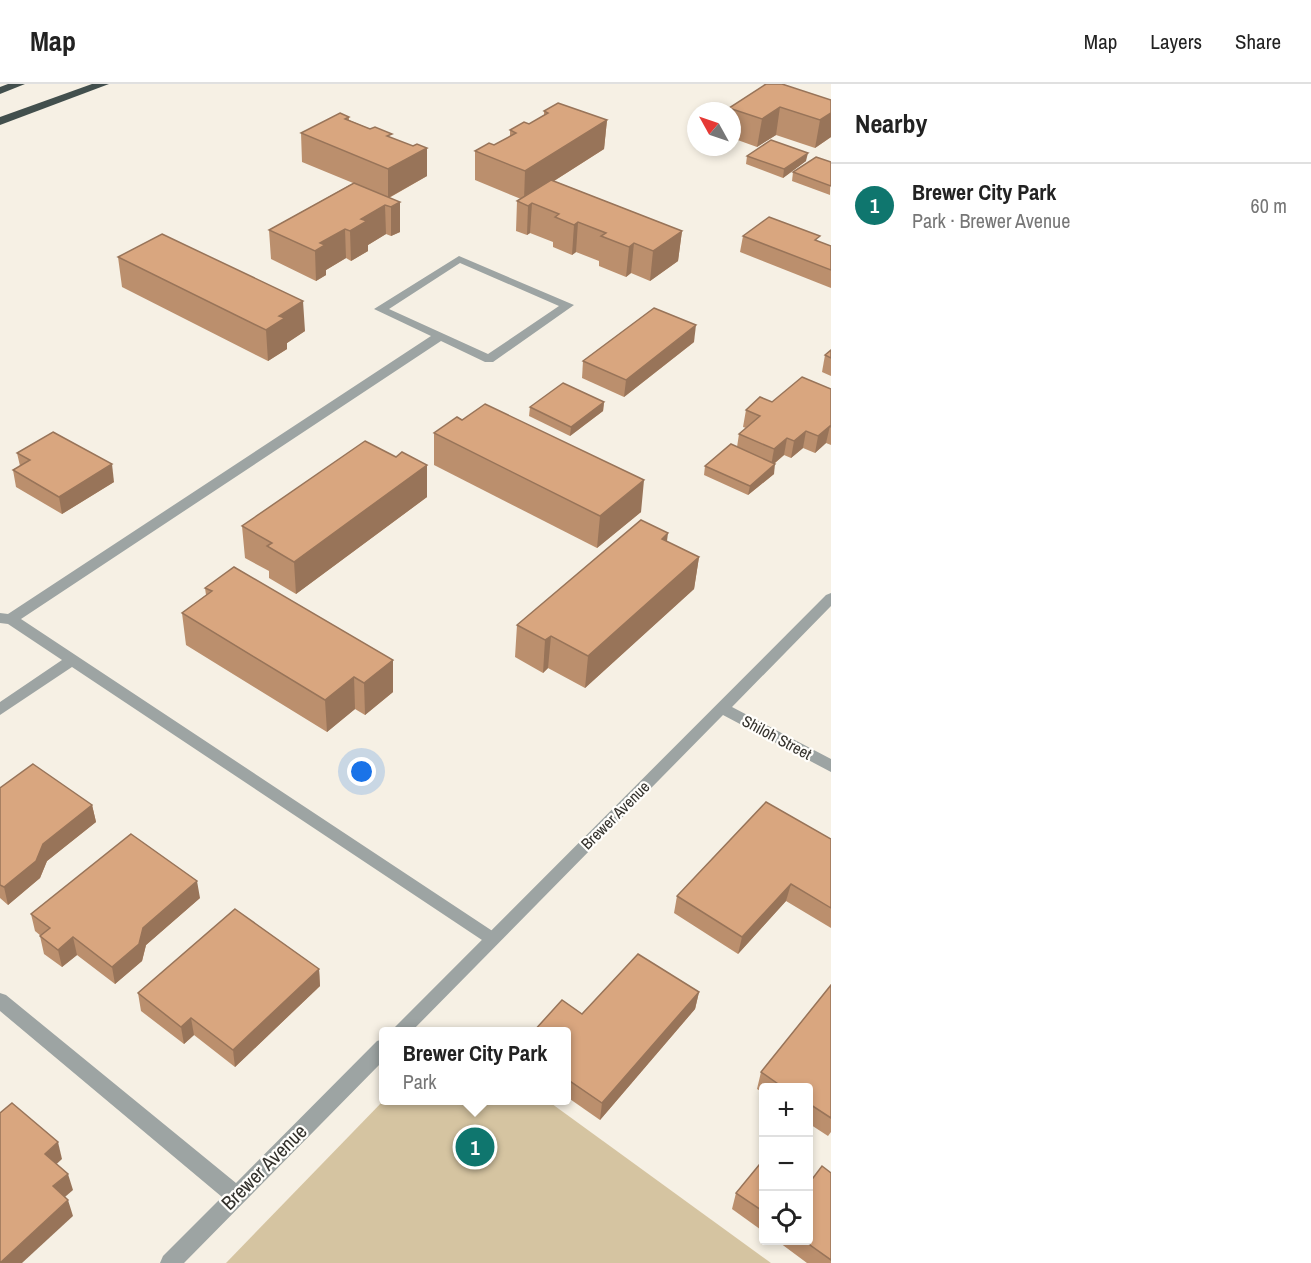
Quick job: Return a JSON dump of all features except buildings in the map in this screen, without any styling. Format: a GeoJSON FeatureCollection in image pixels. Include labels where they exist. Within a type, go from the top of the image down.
{"type":"FeatureCollection","features":[{"type":"Feature","properties":{"kind":"highway"},"geometry":{"type":"LineString","coordinates":[[0,91],[19,84]]}},
{"type":"Feature","properties":{"kind":"highway"},"geometry":{"type":"LineString","coordinates":[[0,121],[103,84]]}},
{"type":"Feature","properties":{"kind":"street"},"geometry":{"type":"LineString","coordinates":[[459,259],[568,305],[489,359],[440,336],[380,309],[459,259]]}},
{"type":"Feature","properties":{"kind":"street"},"geometry":{"type":"LineString","coordinates":[[440,336],[5,619],[72,660],[491,939]]}},
{"type":"Feature","properties":{"kind":"street","name":"Brewer Avenue"},"geometry":{"type":"LineString","coordinates":[[404,1027],[831,598]]}},
{"type":"Feature","properties":{"kind":"street"},"geometry":{"type":"LineString","coordinates":[[0,710],[72,660]]}},
{"type":"Feature","properties":{"kind":"street","name":"Shiloh Street"},"geometry":{"type":"LineString","coordinates":[[723,708],[831,766]]}},
{"type":"Feature","properties":{"kind":"street"},"geometry":{"type":"LineString","coordinates":[[0,1000],[235,1196]]}},
{"type":"Feature","properties":{"kind":"street","name":"Brewer Avenue"},"geometry":{"type":"LineString","coordinates":[[170,1263],[379,1052]]}},
{"type":"Feature","properties":{"kind":"shaded area"},"geometry":{"type":"Polygon","coordinates":[[[379,1105],[554,1105],[771,1263],[226,1263],[379,1105]]]}},
{"type":"Feature","properties":{"kind":"place","name":"Brewer City Park"},"geometry":{"type":"Point","coordinates":[475,1147]}}]}
